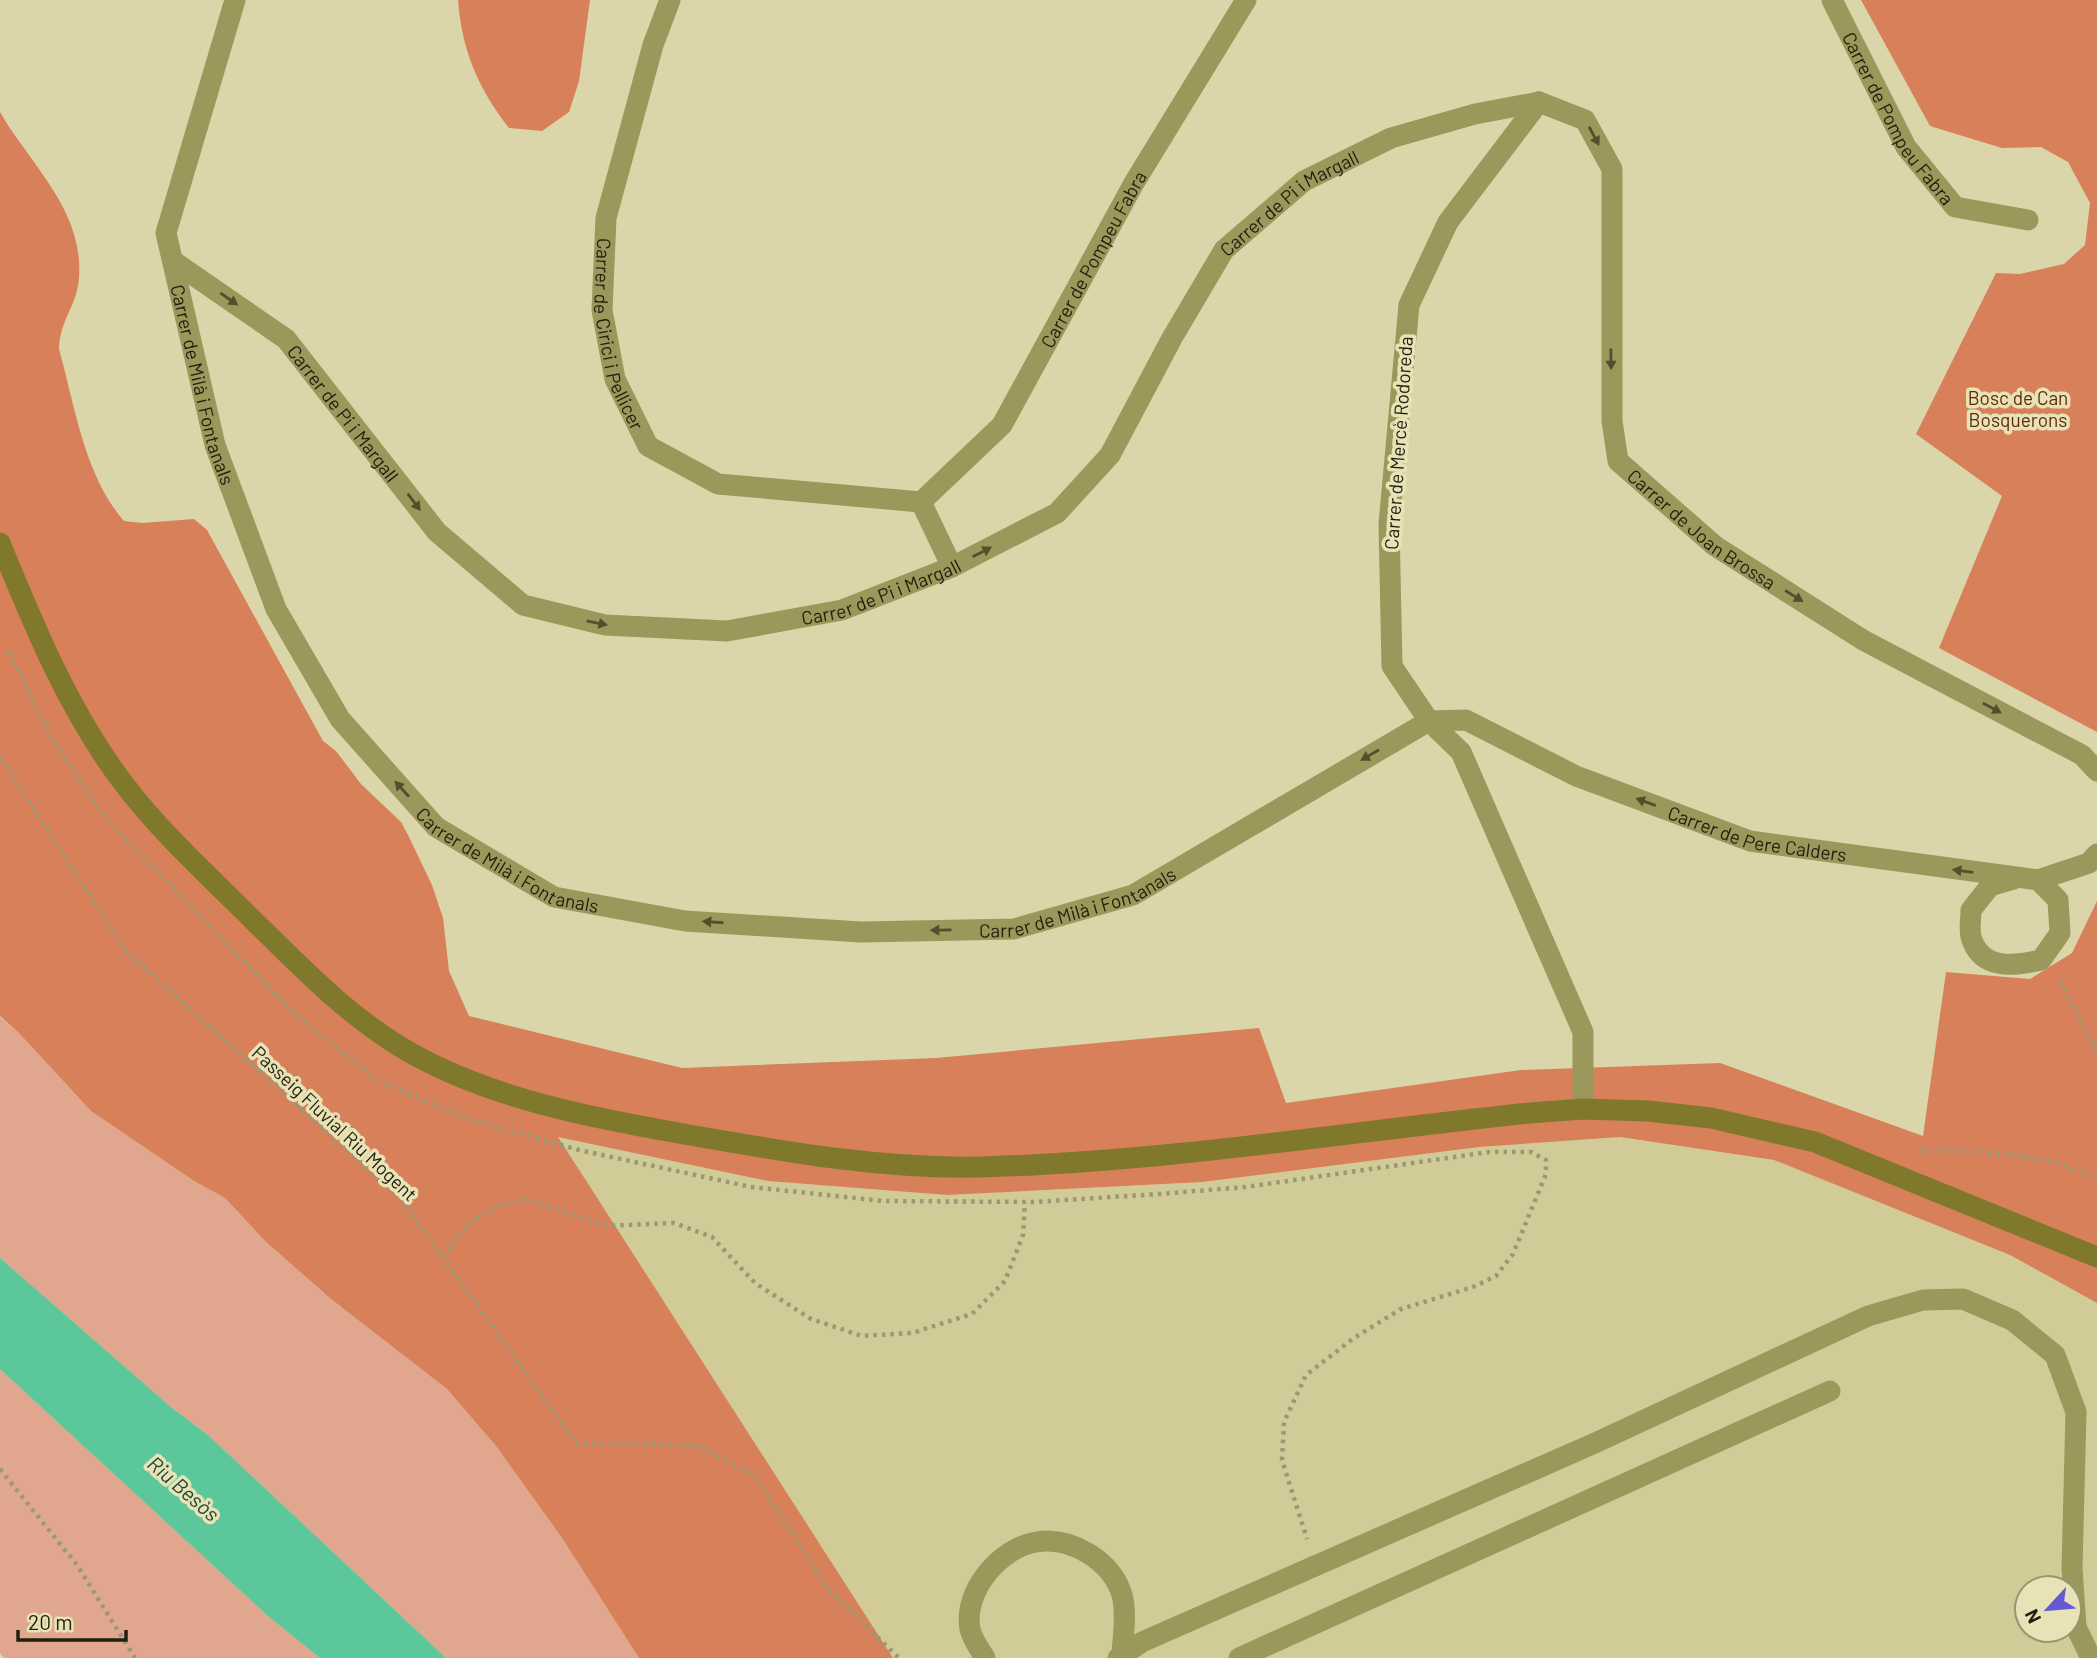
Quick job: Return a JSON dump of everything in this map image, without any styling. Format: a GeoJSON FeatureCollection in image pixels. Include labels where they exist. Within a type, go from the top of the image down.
{"type":"FeatureCollection","features":[{"type":"Feature","properties":{"kind":"street","name":"Carrer de Milà i Fontanals"},"geometry":{"type":"LineString","coordinates":[[235,0],[166,233],[220,458],[276,609],[340,719],[436,827],[554,897],[685,920],[725,923],[861,932],[1014,929],[1133,895],[1429,721]]}},
{"type":"Feature","properties":{"kind":"street","name":"Carrer de Cirici i Pellicer"},"geometry":{"type":"LineString","coordinates":[[670,0],[653,45],[606,218],[603,310],[615,379],[648,446],[718,484],[921,502]]}},
{"type":"Feature","properties":{"kind":"street","name":"Carrer de Pompeu Fabra"},"geometry":{"type":"LineString","coordinates":[[921,502],[1002,425],[1134,183],[1246,0]]}},
{"type":"Feature","properties":{"kind":"street","name":"Carrer de Pompeu Fabra"},"geometry":{"type":"LineString","coordinates":[[1832,0],[1906,147],[1955,207],[2028,220]]}},
{"type":"Feature","properties":{"kind":"street","name":"Carrer de Pi i Margall"},"geometry":{"type":"LineString","coordinates":[[173,261],[286,339],[437,532],[523,605],[605,625],[727,631],[842,610],[953,567],[1057,513],[1110,455],[1172,338],[1224,250],[1304,181],[1391,138],[1475,114],[1539,102]]}},
{"type":"Feature","properties":{"kind":"street","name":"Carrer de Mercè Rodoreda"},"geometry":{"type":"LineString","coordinates":[[1539,102],[1448,222],[1409,305],[1389,524],[1392,666],[1429,721],[1461,751],[1583,1032],[1583,1109]]}},
{"type":"Feature","properties":{"kind":"street","name":"Carrer de Joan Brossa"},"geometry":{"type":"LineString","coordinates":[[1539,102],[1585,120],[1612,169],[1611,393],[1618,461],[1715,546],[1863,640],[2082,755],[2097,771]]}},
{"type":"Feature","properties":{"kind":"street"},"geometry":{"type":"LineString","coordinates":[[921,502],[953,567]]}},
{"type":"Feature","properties":{"kind":"street"},"geometry":{"type":"LineString","coordinates":[[0,543],[54,667],[94,740],[151,817],[331,995],[398,1045],[441,1068],[488,1086],[649,1128],[784,1152],[849,1160],[974,1167],[1131,1157],[1583,1109],[1648,1111],[1733,1123],[1815,1142],[2097,1256]]}},
{"type":"Feature","properties":{"kind":"street"},"geometry":{"type":"LineString","coordinates":[[0,578],[20,593]]}},
{"type":"Feature","properties":{"kind":"street","name":"Carrer de Pere Calders"},"geometry":{"type":"LineString","coordinates":[[1429,721],[1466,720],[1576,776],[1750,841],[2028,879],[2089,863],[2097,854]]}},
{"type":"Feature","properties":{"kind":"street"},"geometry":{"type":"LineString","coordinates":[[2028,879],[2058,900],[2060,933],[2039,960],[2012,967],[1986,959],[1971,938],[1971,909],[1990,886],[2028,879]]}},
{"type":"Feature","properties":{"kind":"street"},"geometry":{"type":"LineString","coordinates":[[1120,1656],[1142,1642],[1595,1443],[1868,1316],[1923,1300],[1963,1299],[2012,1320],[2055,1355],[2076,1412],[2072,1568],[2076,1627],[2091,1658]]}},
{"type":"Feature","properties":{"kind":"street"},"geometry":{"type":"LineString","coordinates":[[1239,1658],[1830,1391]]}},
{"type":"Feature","properties":{"kind":"street"},"geometry":{"type":"LineString","coordinates":[[985,1658],[970,1629],[978,1587],[991,1569],[1009,1553],[1036,1542],[1074,1547],[1091,1555],[1112,1575],[1123,1596],[1120,1656]]}},
{"type":"Feature","properties":{"kind":"path","name":"Passeig Fluvial Riu Mogent"},"geometry":{"type":"LineString","coordinates":[[0,757],[126,951],[401,1199],[576,1443],[697,1445],[755,1476],[828,1589],[899,1658]]}},
{"type":"Feature","properties":{"kind":"path"},"geometry":{"type":"LineString","coordinates":[[2039,960],[2065,985],[2097,1052]]}},
{"type":"Feature","properties":{"kind":"path"},"geometry":{"type":"LineString","coordinates":[[1895,1175],[1910,1151],[1961,1150],[2032,1159],[2081,1171],[2097,1178]]}},
{"type":"Feature","properties":{"kind":"path"},"geometry":{"type":"LineString","coordinates":[[443,1257],[470,1223],[498,1206],[526,1199],[606,1226],[674,1223],[712,1237],[755,1283],[811,1319],[862,1336],[912,1333],[972,1314],[1006,1281],[1023,1235],[1025,1202]]}},
{"type":"Feature","properties":{"kind":"path"},"geometry":{"type":"LineString","coordinates":[[0,1469],[77,1565],[135,1658]]}},
{"type":"Feature","properties":{"kind":"shaded area"},"geometry":{"type":"Polygon","coordinates":[[[0,1017],[19,1033],[91,1111],[194,1181],[225,1198],[265,1241],[331,1299],[447,1389],[496,1446],[562,1538],[639,1658],[446,1658],[208,1435],[172,1408],[0,1258],[0,1017]]]}},
{"type":"Feature","properties":{"kind":"shaded area"},"geometry":{"type":"Polygon","coordinates":[[[557,1136],[768,1181],[947,1195],[1202,1182],[1479,1147],[1619,1137],[1774,1160],[2010,1255],[2097,1303],[2097,1658],[893,1658],[557,1136]]]}},
{"type":"Feature","properties":{"kind":"shaded area"},"geometry":{"type":"Polygon","coordinates":[[[0,1369],[269,1617],[320,1658],[4,1658],[0,1653],[0,1369]]]}},
{"type":"Feature","properties":{"kind":"green space"},"geometry":{"type":"Polygon","coordinates":[[[458,0],[590,0],[579,81],[569,112],[542,131],[509,128],[473,68],[463,36],[458,0]]]}},
{"type":"Feature","properties":{"kind":"green space","name":"Bosc de Can Bosquerons"},"geometry":{"type":"Polygon","coordinates":[[[1861,0],[2097,0],[2097,732],[1939,648],[2002,496],[1916,434],[1996,273],[2020,274],[2064,264],[2085,245],[2090,203],[2068,162],[2041,147],[2002,148],[1930,126],[1861,0]]]}},
{"type":"Feature","properties":{"kind":"green space"},"geometry":{"type":"Polygon","coordinates":[[[0,112],[53,190],[73,231],[78,254],[78,288],[62,329],[59,349],[82,439],[99,483],[124,521],[142,523],[194,519],[207,530],[323,741],[336,751],[361,784],[401,822],[432,885],[443,918],[449,971],[469,1016],[682,1068],[936,1058],[1259,1028],[1286,1103],[1521,1070],[1720,1063],[1923,1136],[1946,972],[2030,979],[2072,953],[2097,901],[2097,1303],[2010,1255],[1774,1160],[1620,1137],[1479,1147],[1202,1182],[947,1195],[768,1181],[558,1137],[893,1658],[639,1658],[562,1538],[496,1446],[447,1389],[331,1299],[265,1241],[225,1198],[194,1181],[91,1111],[0,1016],[0,112]]]}},
{"type":"Feature","properties":{"kind":"water","name":"Riu Besòs"},"geometry":{"type":"Polygon","coordinates":[[[0,1258],[172,1408],[208,1435],[446,1658],[320,1658],[269,1617],[0,1369],[0,1258]]]}}]}
